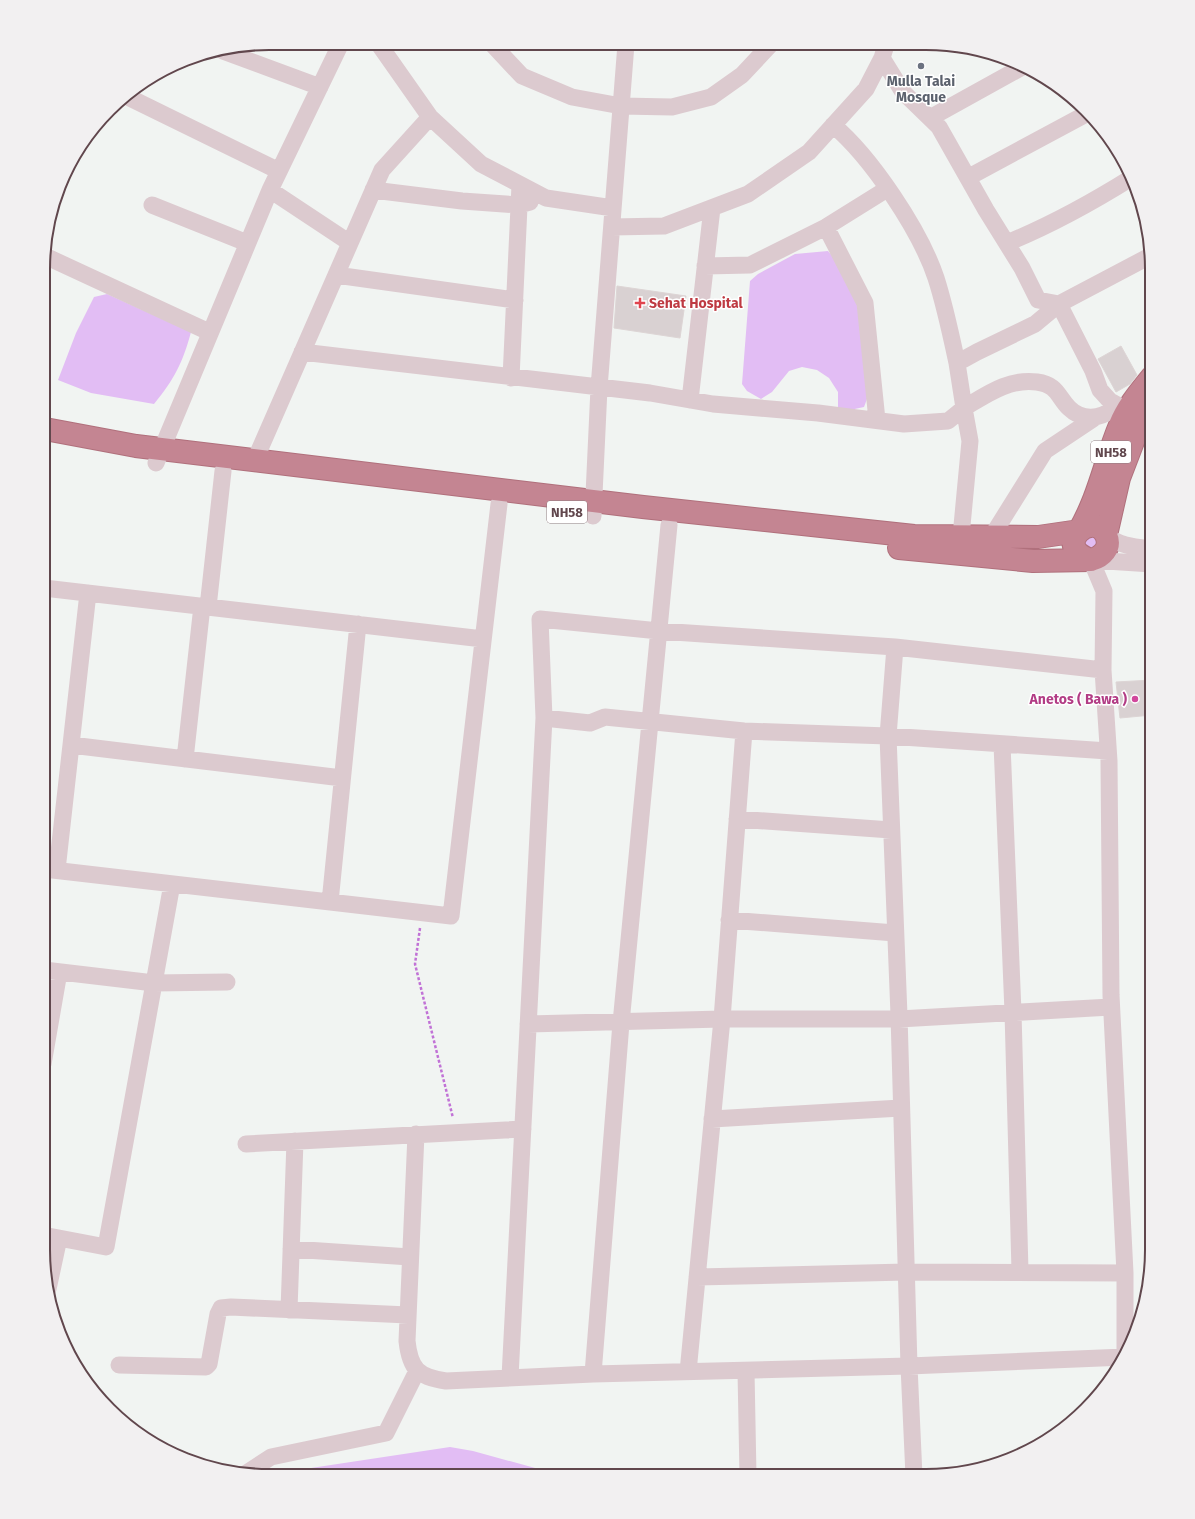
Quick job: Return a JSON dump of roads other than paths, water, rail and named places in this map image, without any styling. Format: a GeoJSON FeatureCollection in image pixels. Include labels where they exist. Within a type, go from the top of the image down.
{"type":"FeatureCollection","features":[{"type":"Feature","properties":{"kind":"highway","name":"NH58"},"geometry":{"type":"LineString","coordinates":[[1106,535],[1119,478],[1145,396]]}},
{"type":"Feature","properties":{"kind":"highway","name":"NH58"},"geometry":{"type":"LineString","coordinates":[[1091,560],[1081,557],[1077,552],[1074,546],[1074,538],[1091,511],[1120,426],[1140,410]]}},
{"type":"Feature","properties":{"kind":"highway","name":"NH58"},"geometry":{"type":"LineString","coordinates":[[50,430],[159,456],[223,471],[499,504],[594,508],[914,536],[1038,537],[1079,531],[1087,526],[1094,526],[1102,530],[1106,535],[1108,543],[1106,550],[1100,557],[1091,560],[1033,561],[669,525],[594,508],[255,460],[159,456],[50,444]]}},
{"type":"Feature","properties":{"kind":"street"},"geometry":{"type":"LineString","coordinates":[[159,456],[209,332],[270,190],[338,50]]}},
{"type":"Feature","properties":{"kind":"street"},"geometry":{"type":"LineString","coordinates":[[383,50],[430,117],[481,164],[546,198],[613,208]]}},
{"type":"Feature","properties":{"kind":"street"},"geometry":{"type":"LineString","coordinates":[[498,50],[522,76],[572,97],[621,106],[672,107],[711,97],[742,75],[765,50]]}},
{"type":"Feature","properties":{"kind":"street"},"geometry":{"type":"LineString","coordinates":[[594,508],[599,388],[626,50]]}},
{"type":"Feature","properties":{"kind":"street"},"geometry":{"type":"LineString","coordinates":[[884,52],[903,92],[939,127],[1022,268],[1038,300],[1059,304]]}},
{"type":"Feature","properties":{"kind":"street"},"geometry":{"type":"LineString","coordinates":[[612,227],[664,226],[748,194],[809,152],[866,89],[884,52]]}},
{"type":"Feature","properties":{"kind":"street"},"geometry":{"type":"LineString","coordinates":[[232,53],[320,87]]}},
{"type":"Feature","properties":{"kind":"street"},"geometry":{"type":"LineString","coordinates":[[930,118],[1017,70]]}},
{"type":"Feature","properties":{"kind":"street"},"geometry":{"type":"LineString","coordinates":[[133,97],[279,171]]}},
{"type":"Feature","properties":{"kind":"street"},"geometry":{"type":"LineString","coordinates":[[969,177],[1083,116]]}},
{"type":"Feature","properties":{"kind":"street"},"geometry":{"type":"LineString","coordinates":[[255,460],[382,170],[430,117]]}},
{"type":"Feature","properties":{"kind":"street"},"geometry":{"type":"LineString","coordinates":[[833,125],[846,136],[872,167],[920,242],[936,276],[948,320],[957,363],[970,441],[961,536]]}},
{"type":"Feature","properties":{"kind":"street"},"geometry":{"type":"LineString","coordinates":[[1007,243],[1046,227],[1084,207],[1126,181]]}},
{"type":"Feature","properties":{"kind":"street"},"geometry":{"type":"LineString","coordinates":[[511,378],[520,185]]}},
{"type":"Feature","properties":{"kind":"street"},"geometry":{"type":"LineString","coordinates":[[705,266],[750,265],[826,228],[887,189]]}},
{"type":"Feature","properties":{"kind":"street"},"geometry":{"type":"LineString","coordinates":[[270,190],[350,243]]}},
{"type":"Feature","properties":{"kind":"street"},"geometry":{"type":"LineString","coordinates":[[373,190],[462,201],[519,205],[546,198]]}},
{"type":"Feature","properties":{"kind":"street"},"geometry":{"type":"LineString","coordinates":[[152,205],[247,243]]}},
{"type":"Feature","properties":{"kind":"street"},"geometry":{"type":"LineString","coordinates":[[690,400],[712,208]]}},
{"type":"Feature","properties":{"kind":"street"},"geometry":{"type":"LineString","coordinates":[[826,228],[865,304],[877,420]]}},
{"type":"Feature","properties":{"kind":"street"},"geometry":{"type":"LineString","coordinates":[[50,258],[209,332]]}},
{"type":"Feature","properties":{"kind":"street"},"geometry":{"type":"LineString","coordinates":[[957,363],[1035,324],[1059,304],[1145,259]]}},
{"type":"Feature","properties":{"kind":"street"},"geometry":{"type":"LineString","coordinates":[[336,275],[515,300]]}},
{"type":"Feature","properties":{"kind":"street"},"geometry":{"type":"LineString","coordinates":[[1059,304],[1093,371],[1100,390],[1110,401],[1140,410]]}},
{"type":"Feature","properties":{"kind":"street"},"geometry":{"type":"LineString","coordinates":[[302,352],[690,400],[904,424],[948,421],[964,408],[1000,386],[1037,382],[1053,386],[1068,408],[1075,413],[1094,418]]}},
{"type":"Feature","properties":{"kind":"street"},"geometry":{"type":"LineString","coordinates":[[992,536],[1045,451],[1094,418],[1104,416],[1113,409],[1140,410]]}},
{"type":"Feature","properties":{"kind":"street"},"geometry":{"type":"LineString","coordinates":[[185,759],[223,471]]}},
{"type":"Feature","properties":{"kind":"street"},"geometry":{"type":"LineString","coordinates":[[88,593],[71,745],[50,869],[450,916],[499,504]]}},
{"type":"Feature","properties":{"kind":"street"},"geometry":{"type":"LineString","coordinates":[[593,1374],[621,1023],[669,525]]}},
{"type":"Feature","properties":{"kind":"street"},"geometry":{"type":"LineString","coordinates":[[1106,535],[1114,542],[1145,548]]}},
{"type":"Feature","properties":{"kind":"street"},"geometry":{"type":"LineString","coordinates":[[1125,1340],[1125,1273],[1111,1007],[1108,751],[1103,670],[1104,591],[1091,560],[1145,564]]}},
{"type":"Feature","properties":{"kind":"street"},"geometry":{"type":"LineString","coordinates":[[50,589],[483,639]]}},
{"type":"Feature","properties":{"kind":"street"},"geometry":{"type":"LineString","coordinates":[[510,1377],[544,718],[540,619],[659,631],[895,647],[1103,670]]}},
{"type":"Feature","properties":{"kind":"street"},"geometry":{"type":"LineString","coordinates":[[330,902],[358,624]]}},
{"type":"Feature","properties":{"kind":"street"},"geometry":{"type":"LineString","coordinates":[[895,647],[888,736],[914,1469]]}},
{"type":"Feature","properties":{"kind":"street"},"geometry":{"type":"LineString","coordinates":[[544,718],[590,724],[605,717],[744,731],[888,736],[1108,751]]}},
{"type":"Feature","properties":{"kind":"street"},"geometry":{"type":"LineString","coordinates":[[688,1372],[722,1019],[744,731]]}},
{"type":"Feature","properties":{"kind":"street"},"geometry":{"type":"LineString","coordinates":[[1002,744],[1013,1012],[1020,1271]]}},
{"type":"Feature","properties":{"kind":"street"},"geometry":{"type":"LineString","coordinates":[[71,745],[342,778]]}},
{"type":"Feature","properties":{"kind":"street"},"geometry":{"type":"LineString","coordinates":[[737,819],[891,830]]}},
{"type":"Feature","properties":{"kind":"street"},"geometry":{"type":"LineString","coordinates":[[50,1254],[51,1236],[106,1247],[172,884]]}},
{"type":"Feature","properties":{"kind":"street"},"geometry":{"type":"LineString","coordinates":[[729,920],[895,933]]}},
{"type":"Feature","properties":{"kind":"street"},"geometry":{"type":"LineString","coordinates":[[50,983],[51,971],[154,983],[227,982]]}},
{"type":"Feature","properties":{"kind":"street"},"geometry":{"type":"LineString","coordinates":[[528,1024],[621,1023],[722,1019],[899,1019],[1111,1007]]}},
{"type":"Feature","properties":{"kind":"street"},"geometry":{"type":"LineString","coordinates":[[712,1119],[901,1108]]}},
{"type":"Feature","properties":{"kind":"street"},"geometry":{"type":"LineString","coordinates":[[246,1144],[523,1129]]}},
{"type":"Feature","properties":{"kind":"street"},"geometry":{"type":"LineString","coordinates":[[416,1134],[408,1315],[409,1358],[417,1371],[428,1379],[446,1381],[593,1374],[909,1366],[1117,1357]]}},
{"type":"Feature","properties":{"kind":"street"},"geometry":{"type":"LineString","coordinates":[[289,1310],[294,1141]]}},
{"type":"Feature","properties":{"kind":"street"},"geometry":{"type":"LineString","coordinates":[[291,1249],[410,1257]]}},
{"type":"Feature","properties":{"kind":"street"},"geometry":{"type":"LineString","coordinates":[[697,1277],[906,1272],[1020,1271],[1125,1273]]}},
{"type":"Feature","properties":{"kind":"street"},"geometry":{"type":"LineString","coordinates":[[119,1365],[206,1367],[212,1357],[218,1314],[221,1308],[231,1307],[408,1315]]}},
{"type":"Feature","properties":{"kind":"street"},"geometry":{"type":"LineString","coordinates":[[253,1469],[271,1457],[386,1433],[417,1371]]}},
{"type":"Feature","properties":{"kind":"street"},"geometry":{"type":"LineString","coordinates":[[746,1371],[748,1469]]}},
{"type":"Feature","properties":{"kind":"place","name":"Mulla Talai Mosque"},"geometry":{"type":"Point","coordinates":[921,66]}},
{"type":"Feature","properties":{"kind":"place","name":"Sehat Hospital"},"geometry":{"type":"Point","coordinates":[640,303]}},
{"type":"Feature","properties":{"kind":"place","name":"Anetos ( Bawa )"},"geometry":{"type":"Point","coordinates":[1135,699]}}]}
